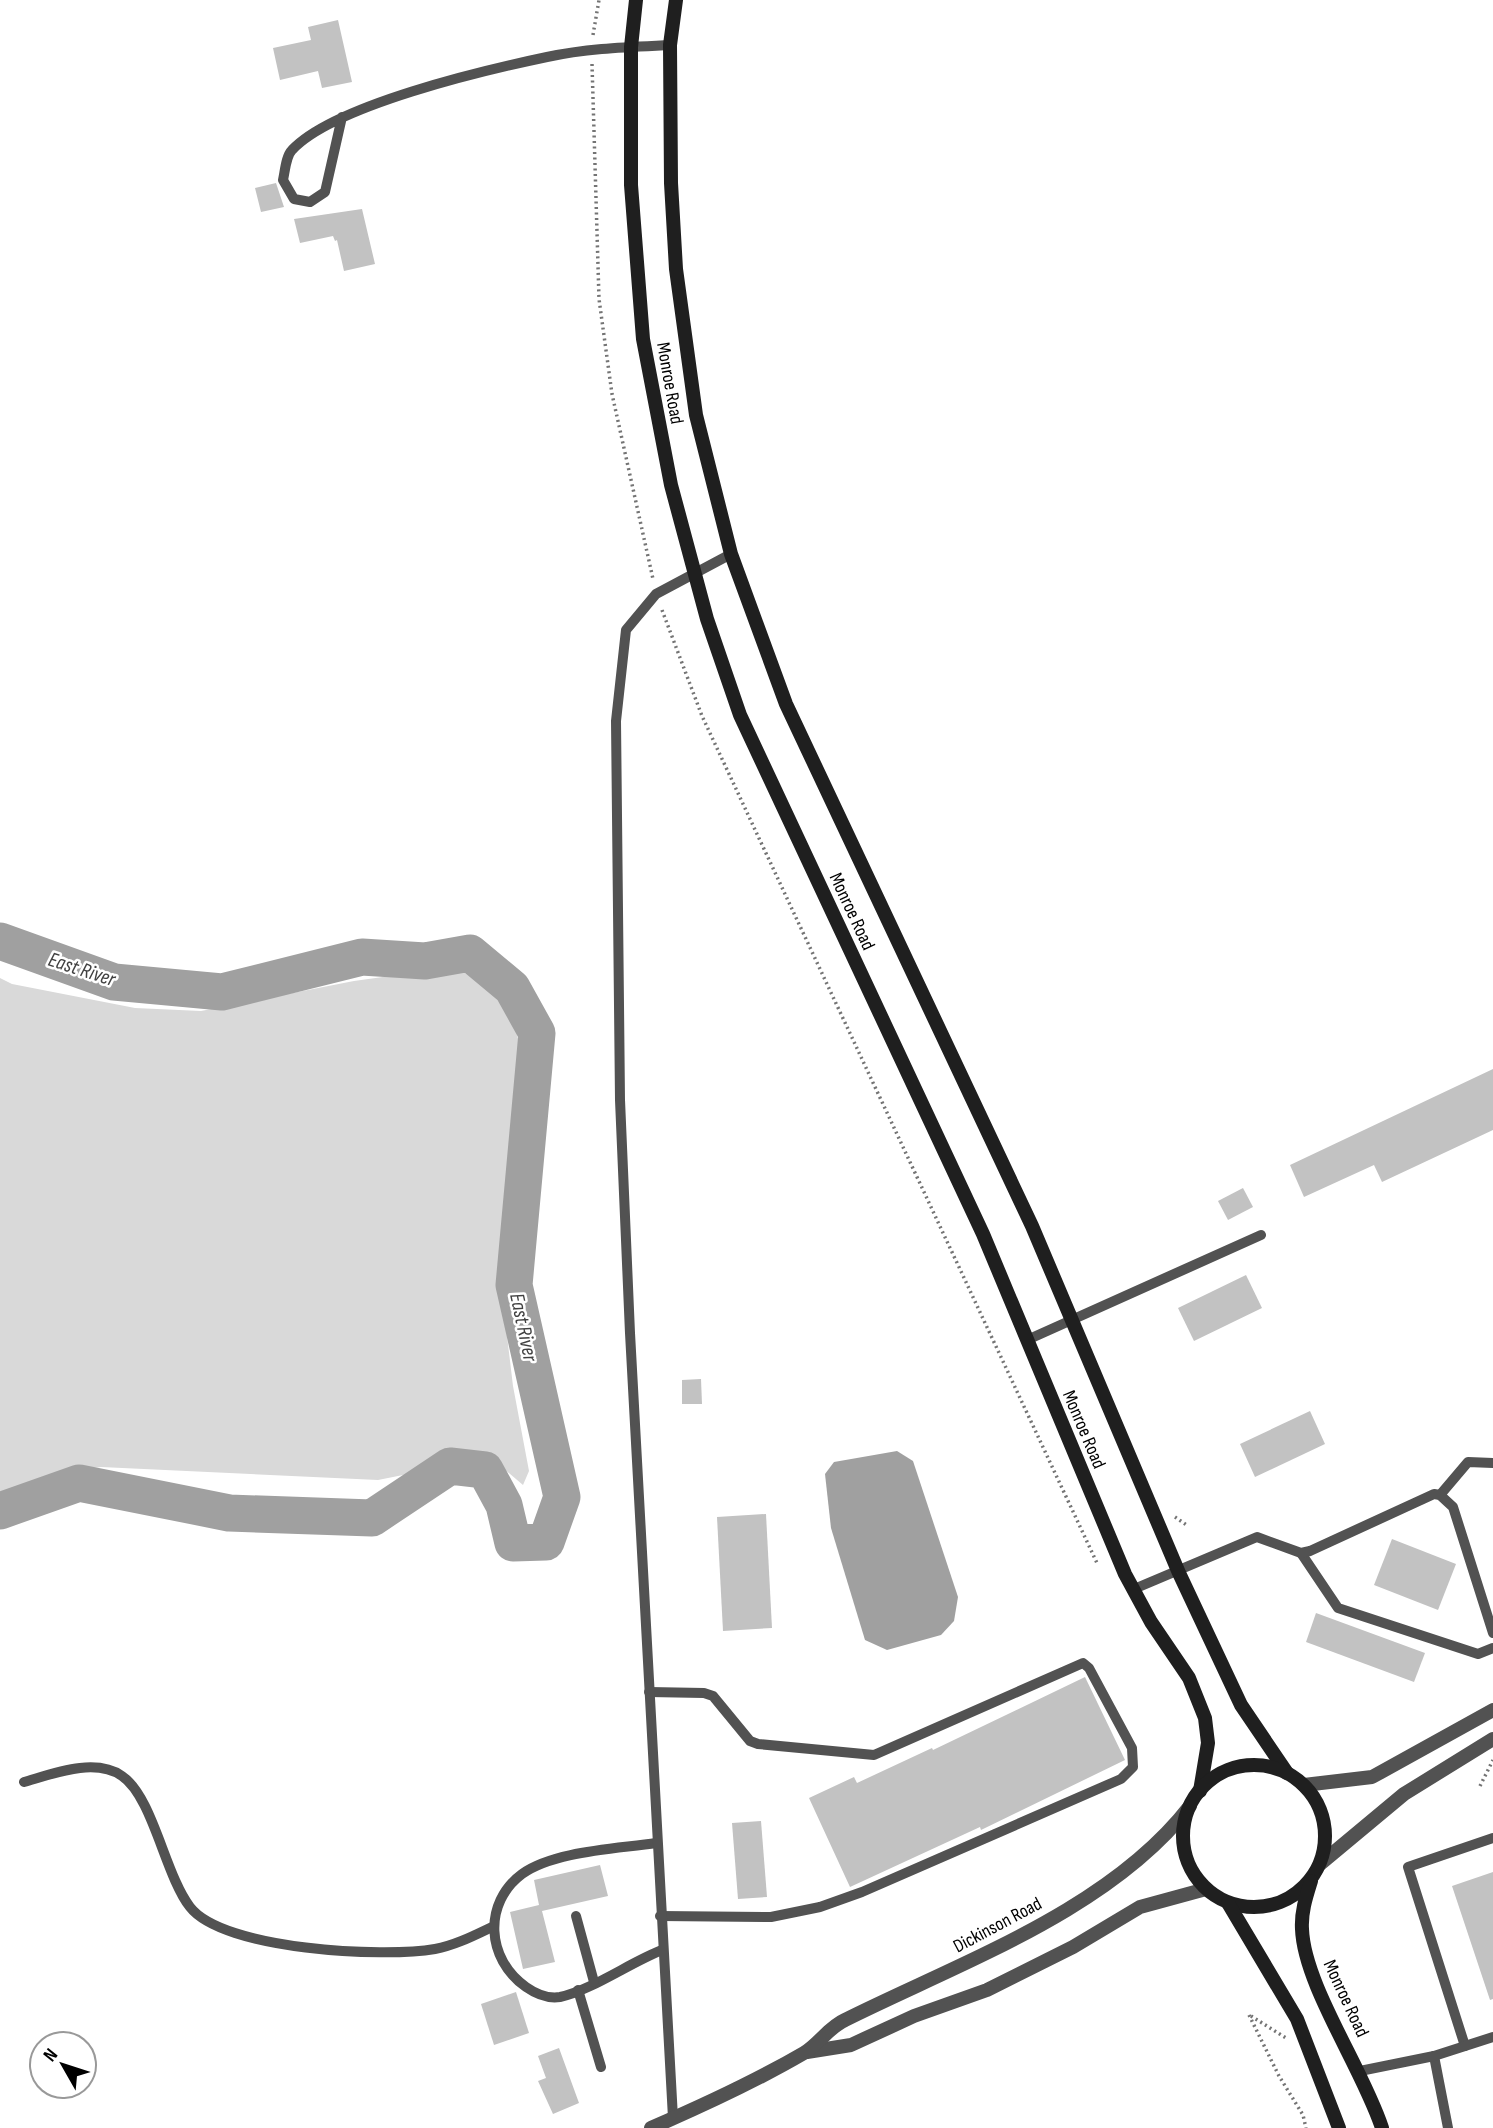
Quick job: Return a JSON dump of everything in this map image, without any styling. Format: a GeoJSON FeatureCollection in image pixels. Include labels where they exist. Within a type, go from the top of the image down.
{"type":"FeatureCollection","features":[{"type":"Feature","properties":{"kind":"main road","name":"Monroe Road"},"geometry":{"type":"LineString","coordinates":[[636,0],[631,47],[631,185],[643,339],[660,435],[693,573],[740,715],[983,1234],[1134,1590],[1151,1622],[1189,1678],[1205,1718],[1208,1744],[1200,1791]]}},
{"type":"Feature","properties":{"kind":"main road","name":"Monroe Road"},"geometry":{"type":"LineString","coordinates":[[676,0],[670,46],[671,183],[683,334],[702,439],[731,554],[786,704],[1032,1226],[1179,1573],[1241,1705],[1287,1773]]}},
{"type":"Feature","properties":{"kind":"main road"},"geometry":{"type":"LineString","coordinates":[[1250,1766],[1269,1767],[1287,1773],[1304,1785],[1317,1802],[1324,1822],[1325,1844],[1320,1864],[1311,1879],[1294,1895],[1273,1905],[1251,1908],[1228,1903],[1206,1889],[1192,1872],[1185,1850],[1184,1828],[1190,1806],[1200,1791],[1214,1778],[1250,1766]]}},
{"type":"Feature","properties":{"kind":"main road","name":"Monroe Road"},"geometry":{"type":"LineString","coordinates":[[1311,1879],[1303,1918],[1305,1952],[1313,1975],[1360,2071],[1382,2128]]}},
{"type":"Feature","properties":{"kind":"main road"},"geometry":{"type":"LineString","coordinates":[[1228,1903],[1297,2019],[1313,2054],[1339,2128]]}},
{"type":"Feature","properties":{"kind":"street"},"geometry":{"type":"LineString","coordinates":[[1304,1785],[1372,1777],[1493,1710]]}},
{"type":"Feature","properties":{"kind":"street"},"geometry":{"type":"LineString","coordinates":[[1320,1864],[1404,1794],[1493,1739]]}},
{"type":"Feature","properties":{"kind":"street","name":"Dickinson Road"},"geometry":{"type":"LineString","coordinates":[[651,2128],[806,2052],[841,2021],[968,1962],[1079,1900],[1151,1849],[1190,1806]]}},
{"type":"Feature","properties":{"kind":"street","name":"Dickinson Road"},"geometry":{"type":"LineString","coordinates":[[806,2052],[851,2045],[914,2016],[986,1990],[1073,1947],[1140,1907],[1206,1889]]}},
{"type":"Feature","properties":{"kind":"lane"},"geometry":{"type":"LineString","coordinates":[[342,117],[325,192],[310,202],[294,199],[283,180],[290,151],[327,123],[342,117],[392,98],[548,56],[631,47],[670,46]]}},
{"type":"Feature","properties":{"kind":"lane"},"geometry":{"type":"LineString","coordinates":[[673,2118],[656,1843],[621,1100],[616,721],[625,630],[656,594],[731,554]]}},
{"type":"Feature","properties":{"kind":"lane"},"geometry":{"type":"LineString","coordinates":[[1027,1340],[1261,1235]]}},
{"type":"Feature","properties":{"kind":"lane"},"geometry":{"type":"LineString","coordinates":[[1440,1495],[1468,1462],[1493,1463]]}},
{"type":"Feature","properties":{"kind":"lane"},"geometry":{"type":"LineString","coordinates":[[1134,1590],[1179,1573],[1257,1537],[1301,1553],[1310,1551],[1434,1494],[1440,1495],[1453,1507],[1493,1633]]}},
{"type":"Feature","properties":{"kind":"lane"},"geometry":{"type":"LineString","coordinates":[[1301,1553],[1338,1608],[1478,1654],[1493,1648]]}},
{"type":"Feature","properties":{"kind":"lane"},"geometry":{"type":"LineString","coordinates":[[649,1692],[705,1693],[713,1696],[750,1741],[758,1744],[874,1755],[1083,1663],[1089,1668],[1132,1748],[1133,1767],[1121,1779],[862,1892],[820,1907],[771,1917],[660,1916]]}},
{"type":"Feature","properties":{"kind":"lane"},"geometry":{"type":"LineString","coordinates":[[24,1782],[66,1771],[98,1768],[120,1774],[132,1787],[149,1817],[181,1894],[191,1909],[215,1927],[230,1933],[319,1948],[402,1951],[453,1945],[494,1926]]}},
{"type":"Feature","properties":{"kind":"lane"},"geometry":{"type":"LineString","coordinates":[[1465,2046],[1408,1867],[1493,1838]]}},
{"type":"Feature","properties":{"kind":"lane"},"geometry":{"type":"LineString","coordinates":[[656,1843],[562,1858],[538,1865],[524,1873],[502,1894],[494,1926],[501,1962],[523,1985],[547,1997],[578,1990],[662,1950]]}},
{"type":"Feature","properties":{"kind":"lane"},"geometry":{"type":"LineString","coordinates":[[576,1916],[594,1982]]}},
{"type":"Feature","properties":{"kind":"lane"},"geometry":{"type":"LineString","coordinates":[[578,1990],[601,2067]]}},
{"type":"Feature","properties":{"kind":"lane"},"geometry":{"type":"LineString","coordinates":[[1360,2071],[1434,2056],[1493,2037]]}},
{"type":"Feature","properties":{"kind":"lane"},"geometry":{"type":"LineString","coordinates":[[1434,2056],[1448,2128]]}},
{"type":"Feature","properties":{"kind":"path"},"geometry":{"type":"LineString","coordinates":[[1480,1786],[1493,1759]]}},
{"type":"Feature","properties":{"kind":"path"},"geometry":{"type":"LineString","coordinates":[[1306,2128],[1303,2115],[1279,2076],[1249,2015],[1313,2054]]}},
{"type":"Feature","properties":{"kind":"shaded area"},"geometry":{"type":"Polygon","coordinates":[[[447,968],[479,979],[500,998],[514,1023],[521,1056],[501,1286],[513,1386],[529,1471],[523,1485],[491,1458],[469,1452],[452,1454],[413,1473],[378,1480],[101,1467],[57,1472],[0,1495],[0,978],[12,984],[135,1008],[201,1011],[354,981],[447,968]]]}},
{"type":"Feature","properties":{"kind":"shaded area"},"geometry":{"type":"Polygon","coordinates":[[[897,1451],[913,1461],[958,1597],[954,1621],[941,1635],[887,1650],[865,1640],[831,1528],[825,1474],[834,1462],[897,1451]]]}},
{"type":"Feature","properties":{"kind":"building"},"geometry":{"type":"Polygon","coordinates":[[[338,20],[352,82],[322,88],[318,71],[280,80],[273,48],[311,40],[308,27],[338,20]]]}},
{"type":"Feature","properties":{"kind":"building"},"geometry":{"type":"Polygon","coordinates":[[[276,183],[284,207],[261,212],[255,188],[276,183]]]}},
{"type":"Feature","properties":{"kind":"building"},"geometry":{"type":"Polygon","coordinates":[[[362,209],[375,264],[344,271],[337,240],[335,241],[333,236],[300,243],[294,219],[362,209]]]}},
{"type":"Feature","properties":{"kind":"building"},"geometry":{"type":"Polygon","coordinates":[[[1493,1069],[1493,1130],[1382,1182],[1374,1165],[1304,1197],[1290,1165],[1493,1069]]]}},
{"type":"Feature","properties":{"kind":"building"},"geometry":{"type":"Polygon","coordinates":[[[1243,1188],[1253,1207],[1228,1220],[1218,1201],[1243,1188]]]}},
{"type":"Feature","properties":{"kind":"building"},"geometry":{"type":"Polygon","coordinates":[[[1246,1275],[1262,1308],[1194,1341],[1178,1308],[1246,1275]]]}},
{"type":"Feature","properties":{"kind":"building"},"geometry":{"type":"Polygon","coordinates":[[[701,1379],[702,1404],[682,1404],[682,1380],[701,1379]]]}},
{"type":"Feature","properties":{"kind":"building"},"geometry":{"type":"Polygon","coordinates":[[[1310,1411],[1325,1444],[1255,1477],[1240,1444],[1310,1411]]]}},
{"type":"Feature","properties":{"kind":"building"},"geometry":{"type":"Polygon","coordinates":[[[766,1514],[772,1628],[723,1631],[717,1517],[766,1514]]]}},
{"type":"Feature","properties":{"kind":"building"},"geometry":{"type":"Polygon","coordinates":[[[1392,1539],[1456,1564],[1438,1610],[1374,1585],[1392,1539]]]}},
{"type":"Feature","properties":{"kind":"building"},"geometry":{"type":"Polygon","coordinates":[[[1316,1613],[1425,1653],[1414,1682],[1306,1642],[1316,1613]]]}},
{"type":"Feature","properties":{"kind":"building"},"geometry":{"type":"Polygon","coordinates":[[[1085,1677],[1125,1760],[981,1830],[980,1827],[850,1887],[809,1798],[854,1777],[857,1783],[932,1748],[933,1750],[1085,1677]]]}},
{"type":"Feature","properties":{"kind":"building"},"geometry":{"type":"Polygon","coordinates":[[[761,1821],[767,1897],[738,1899],[732,1823],[761,1821]]]}},
{"type":"Feature","properties":{"kind":"building"},"geometry":{"type":"Polygon","coordinates":[[[600,1865],[608,1896],[542,1911],[555,1962],[523,1969],[510,1912],[539,1905],[534,1880],[600,1865]]]}},
{"type":"Feature","properties":{"kind":"building"},"geometry":{"type":"Polygon","coordinates":[[[1493,1872],[1493,1999],[1490,2000],[1452,1886],[1493,1872]]]}},
{"type":"Feature","properties":{"kind":"building"},"geometry":{"type":"Polygon","coordinates":[[[516,1992],[529,2033],[494,2045],[481,2004],[516,1992]]]}},
{"type":"Feature","properties":{"kind":"building"},"geometry":{"type":"Polygon","coordinates":[[[559,2048],[579,2103],[553,2114],[538,2081],[546,2078],[538,2056],[559,2048]]]}},
{"type":"Feature","properties":{"kind":"waterway","name":"East River"},"geometry":{"type":"LineString","coordinates":[[0,941],[114,982],[222,992],[362,957],[425,961],[470,953],[512,988],[537,1033],[514,1285],[562,1497],[546,1542],[513,1543],[504,1505],[485,1470],[450,1466],[372,1518],[229,1513],[79,1483],[0,1511]]}}]}
